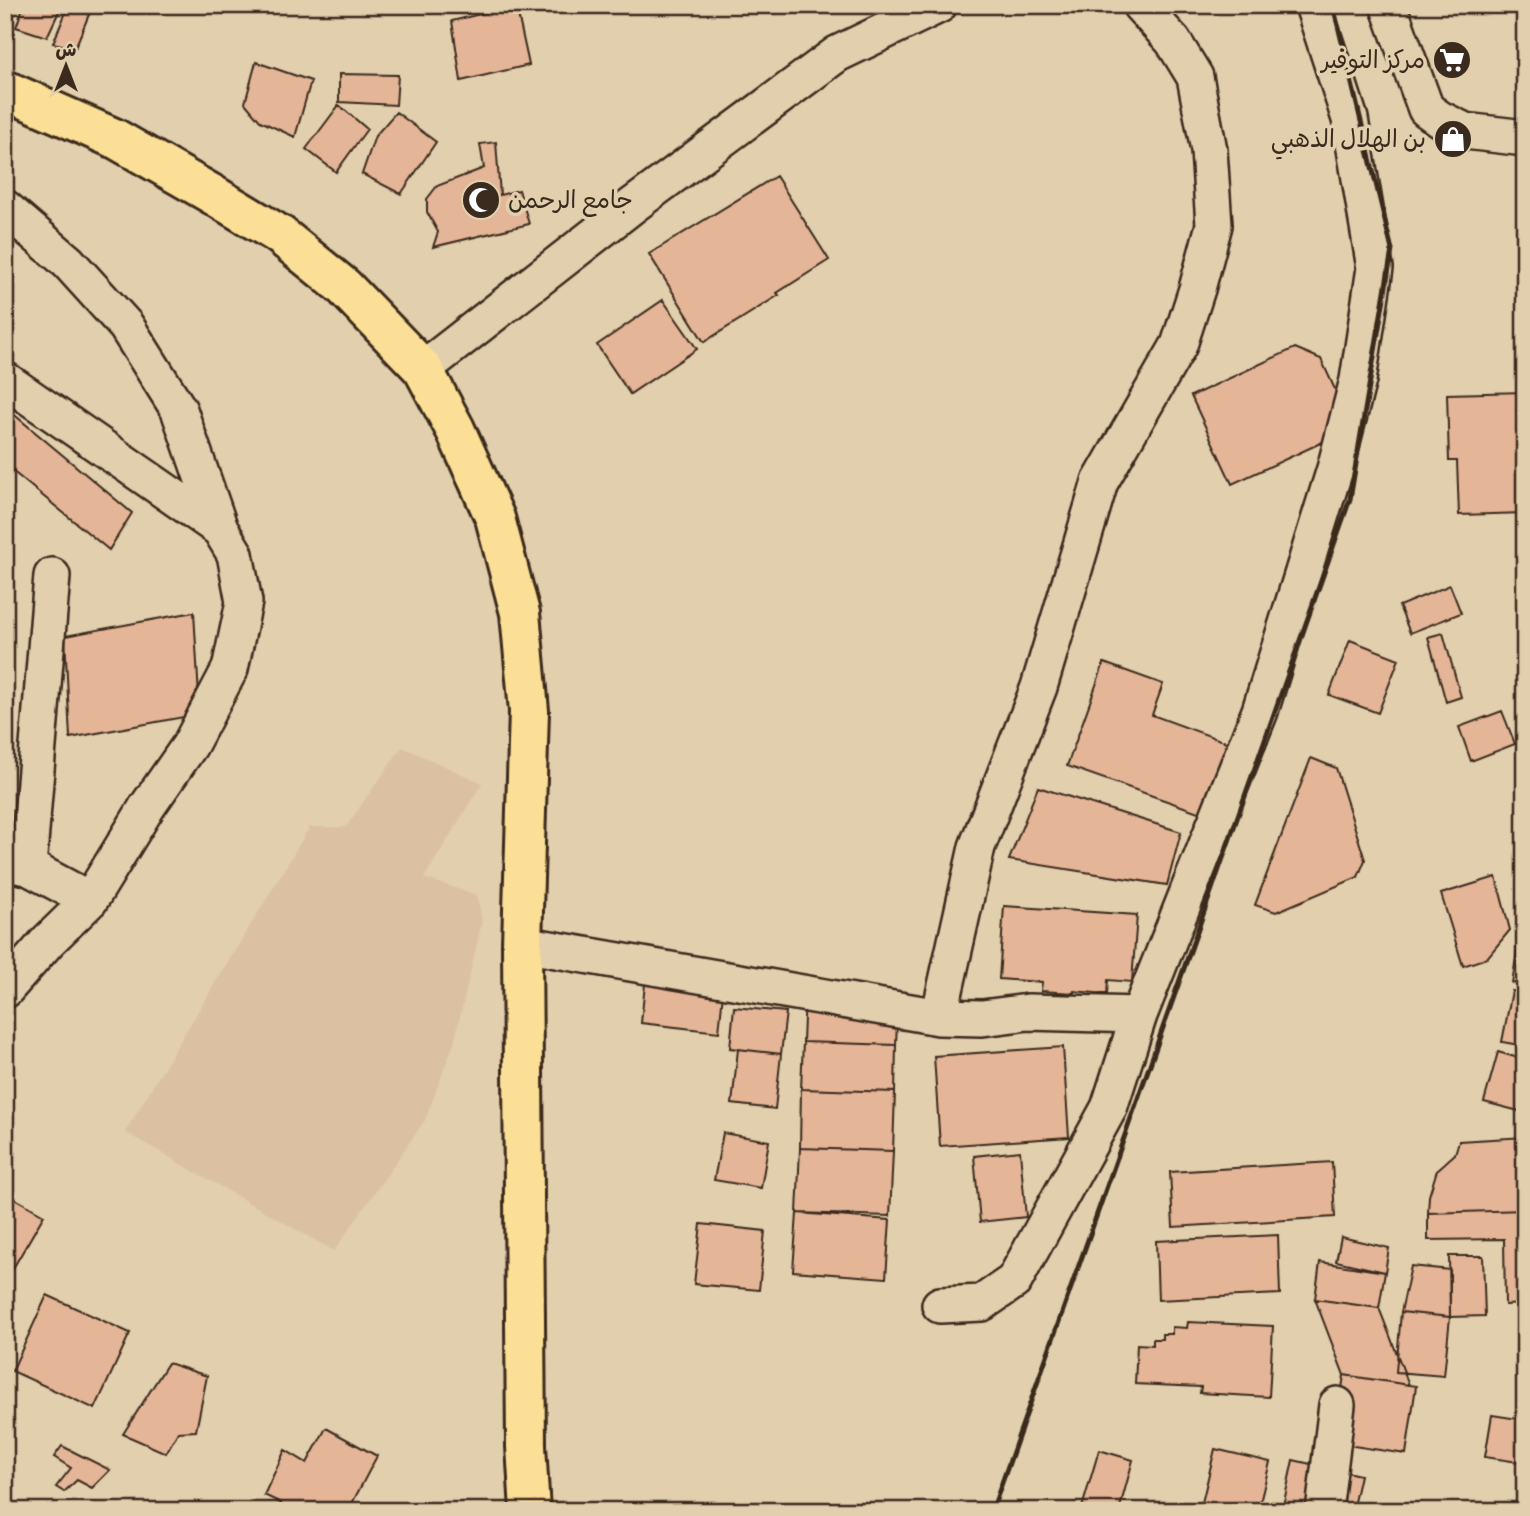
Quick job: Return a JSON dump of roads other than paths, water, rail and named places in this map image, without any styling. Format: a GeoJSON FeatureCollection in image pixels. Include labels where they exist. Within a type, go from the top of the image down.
{"type":"FeatureCollection","features":[{"type":"Feature","properties":{"kind":"main road"},"geometry":{"type":"LineString","coordinates":[[5,90],[116,139],[280,235],[344,287],[423,369],[455,429],[495,518],[520,613],[529,711],[522,944],[526,1446],[530,1511]]}},
{"type":"Feature","properties":{"kind":"street"},"geometry":{"type":"LineString","coordinates":[[423,369],[632,206],[837,54],[939,5]]}},
{"type":"Feature","properties":{"kind":"street"},"geometry":{"type":"LineString","coordinates":[[939,1017],[977,847],[1040,687],[1100,482],[1179,345],[1214,225],[1209,150],[1195,77],[1173,41],[1140,5]]}},
{"type":"Feature","properties":{"kind":"street"},"geometry":{"type":"LineString","coordinates":[[940,1305],[982,1303],[1014,1281],[1109,1108],[1139,1015],[1260,711],[1335,469],[1358,380],[1375,268],[1350,119],[1313,5]]}},
{"type":"Feature","properties":{"kind":"street"},"geometry":{"type":"LineString","coordinates":[[1388,5],[1426,109],[1465,131],[1525,138]]}},
{"type":"Feature","properties":{"kind":"street"},"geometry":{"type":"LineString","coordinates":[[5,208],[68,262],[126,326],[179,410],[220,529],[235,554],[244,602],[230,669],[190,746],[147,807],[90,900],[48,941],[5,990]]}},
{"type":"Feature","properties":{"kind":"street"},"geometry":{"type":"LineString","coordinates":[[5,380],[220,529]]}},
{"type":"Feature","properties":{"kind":"street"},"geometry":{"type":"LineString","coordinates":[[52,576],[17,865],[90,900]]}},
{"type":"Feature","properties":{"kind":"street"},"geometry":{"type":"LineString","coordinates":[[522,944],[939,1017],[982,1018],[1028,1012],[1139,1015]]}},
{"type":"Feature","properties":{"kind":"street"},"geometry":{"type":"LineString","coordinates":[[1324,1511],[1337,1405]]}},
{"type":"Feature","properties":{"kind":"railway"},"geometry":{"type":"LineString","coordinates":[[992,1511],[1350,499],[1392,250],[1333,5]]}},
{"type":"Feature","properties":{"kind":"place","name":"مركز التوفير"},"geometry":{"type":"Point","coordinates":[1452,60]}},
{"type":"Feature","properties":{"kind":"place","name":"بن الهلال الذهبي"},"geometry":{"type":"Point","coordinates":[1453,139]}},
{"type":"Feature","properties":{"kind":"place","name":"جامع الرحمن"},"geometry":{"type":"Point","coordinates":[481,200]}}]}
